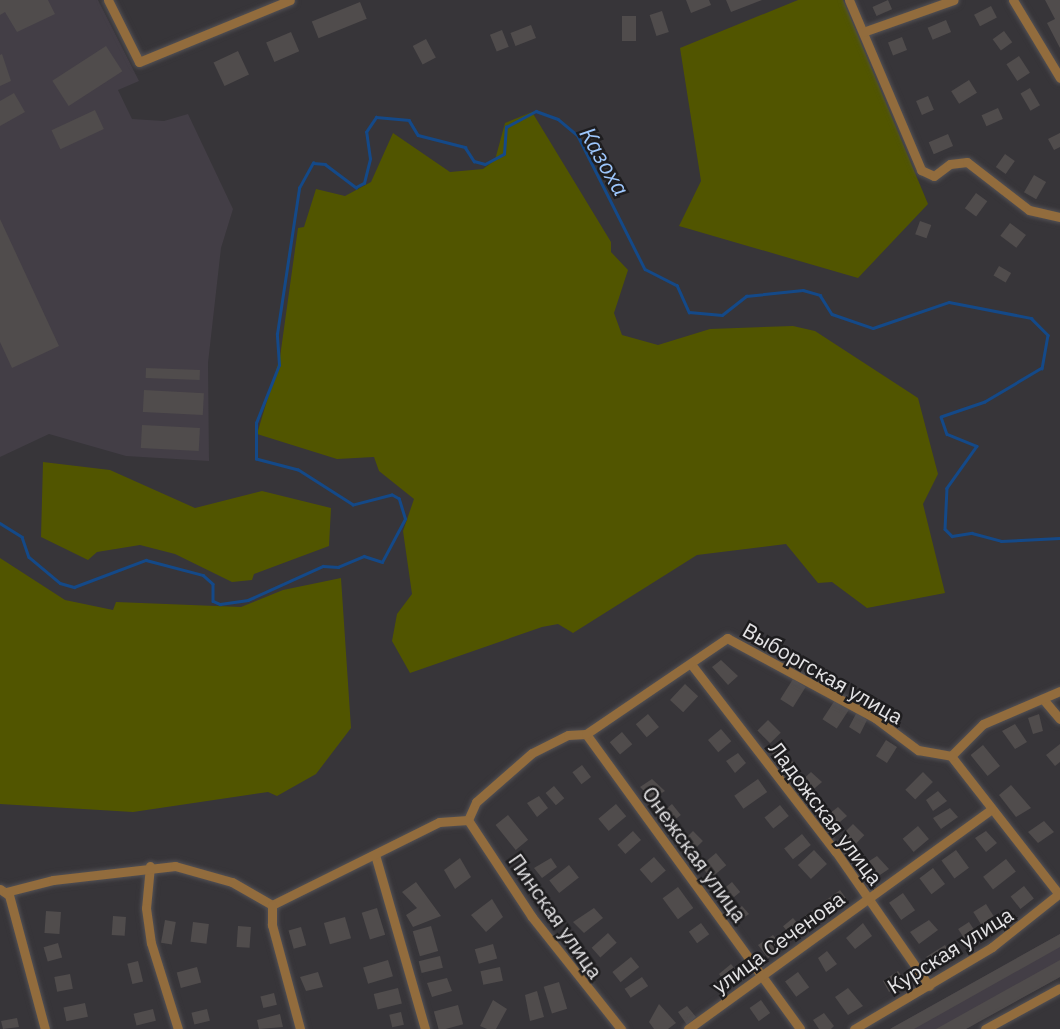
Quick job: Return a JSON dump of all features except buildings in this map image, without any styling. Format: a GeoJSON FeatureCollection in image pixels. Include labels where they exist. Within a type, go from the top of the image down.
{"type":"FeatureCollection","features":[{"type":"Feature","properties":{"kind":"street"},"geometry":{"type":"LineString","coordinates":[[108,0],[139,62],[290,0]]}},
{"type":"Feature","properties":{"kind":"street"},"geometry":{"type":"LineString","coordinates":[[849,0],[921,170],[934,176],[950,164],[967,162],[1029,210],[1060,218]]}},
{"type":"Feature","properties":{"kind":"street"},"geometry":{"type":"LineString","coordinates":[[863,32],[954,0]]}},
{"type":"Feature","properties":{"kind":"street"},"geometry":{"type":"LineString","coordinates":[[1013,0],[1060,78]]}},
{"type":"Feature","properties":{"kind":"street","name":"Выборгская улица"},"geometry":{"type":"LineString","coordinates":[[468,820],[477,802],[532,753],[568,735],[586,734],[732,639],[875,718],[918,750],[951,756]]}},
{"type":"Feature","properties":{"kind":"street","name":"Ладожская улица"},"geometry":{"type":"LineString","coordinates":[[691,664],[869,898],[929,986]]}},
{"type":"Feature","properties":{"kind":"street"},"geometry":{"type":"LineString","coordinates":[[1059,894],[951,756],[984,724],[1060,691]]}},
{"type":"Feature","properties":{"kind":"street"},"geometry":{"type":"LineString","coordinates":[[1043,699],[1060,719]]}},
{"type":"Feature","properties":{"kind":"street","name":"Онежская улица"},"geometry":{"type":"LineString","coordinates":[[586,734],[800,1029]]}},
{"type":"Feature","properties":{"kind":"street","name":"улица Сеченова"},"geometry":{"type":"LineString","coordinates":[[688,1029],[991,810]]}},
{"type":"Feature","properties":{"kind":"street"},"geometry":{"type":"LineString","coordinates":[[272,905],[376,858],[439,822],[468,820]]}},
{"type":"Feature","properties":{"kind":"street","name":"Пинская улица"},"geometry":{"type":"LineString","coordinates":[[468,820],[532,917],[621,1029]]}},
{"type":"Feature","properties":{"kind":"street"},"geometry":{"type":"LineString","coordinates":[[376,858],[425,1029]]}},
{"type":"Feature","properties":{"kind":"street"},"geometry":{"type":"LineString","coordinates":[[45,1029],[5,892],[150,866],[211,874],[272,905]]}},
{"type":"Feature","properties":{"kind":"street"},"geometry":{"type":"LineString","coordinates":[[150,866],[146,908],[151,943],[178,1029]]}},
{"type":"Feature","properties":{"kind":"street","name":"Курская улица"},"geometry":{"type":"LineString","coordinates":[[854,1029],[992,947],[1059,894]]}},
{"type":"Feature","properties":{"kind":"street"},"geometry":{"type":"LineString","coordinates":[[272,905],[272,925],[300,1029]]}},
{"type":"Feature","properties":{"kind":"street"},"geometry":{"type":"LineString","coordinates":[[985,1029],[1060,989]]}},
{"type":"Feature","properties":{"kind":"shaded area"},"geometry":{"type":"Polygon","coordinates":[[[0,0],[98,0],[139,81],[118,90],[132,119],[164,121],[188,114],[233,209],[221,248],[208,363],[209,461],[126,456],[49,434],[0,457],[0,0]]]}},
{"type":"Feature","properties":{"kind":"shaded area"},"geometry":{"type":"Polygon","coordinates":[[[798,0],[843,0],[928,204],[858,278],[679,226],[701,181],[680,48],[798,0]]]}},
{"type":"Feature","properties":{"kind":"shaded area"},"geometry":{"type":"Polygon","coordinates":[[[532,112],[611,242],[611,252],[628,270],[614,313],[622,335],[658,345],[710,329],[793,326],[815,331],[918,398],[938,474],[923,504],[945,593],[867,608],[832,582],[818,583],[786,544],[697,555],[573,633],[558,624],[542,627],[410,673],[392,641],[397,614],[412,594],[403,531],[414,499],[379,471],[374,457],[337,459],[257,434],[280,357],[298,228],[304,227],[316,189],[345,196],[371,182],[393,133],[450,172],[483,169],[495,160],[505,123],[532,112]]]}},
{"type":"Feature","properties":{"kind":"shaded area"},"geometry":{"type":"Polygon","coordinates":[[[43,462],[110,470],[195,508],[262,491],[331,508],[329,546],[254,574],[252,580],[232,582],[175,554],[140,545],[97,552],[88,560],[41,537],[43,462]]]}},
{"type":"Feature","properties":{"kind":"shaded area"},"geometry":{"type":"Polygon","coordinates":[[[0,558],[65,600],[113,610],[116,602],[241,607],[283,590],[341,578],[351,728],[316,774],[277,796],[268,792],[133,812],[0,804],[0,558]]]}},
{"type":"Feature","properties":{"kind":"shaded area"},"geometry":{"type":"Polygon","coordinates":[[[1060,934],[1060,977],[966,1029],[890,1029],[1060,934]]]}},
{"type":"Feature","properties":{"kind":"waterway","name":"Казоха"},"geometry":{"type":"LineString","coordinates":[[0,523],[22,537],[29,557],[60,583],[74,587],[146,560],[203,575],[213,584],[213,601],[220,604],[248,600],[323,566],[338,567],[364,556],[382,562],[405,519],[399,499],[392,495],[353,505],[298,470],[256,459],[256,423],[279,365],[277,334],[299,188],[313,163],[325,164],[356,187],[364,183],[370,159],[366,132],[376,117],[409,120],[418,135],[465,147],[474,161],[485,164],[504,154],[506,127],[536,111],[558,119],[578,136],[645,269],[677,285],[689,312],[722,315],[746,296],[803,290],[820,295],[832,314],[873,328],[949,302],[1031,318],[1048,335],[1042,368],[985,402],[941,417],[947,434],[977,446],[947,488],[945,529],[952,536],[972,533],[1001,541],[1060,538]]}}]}
